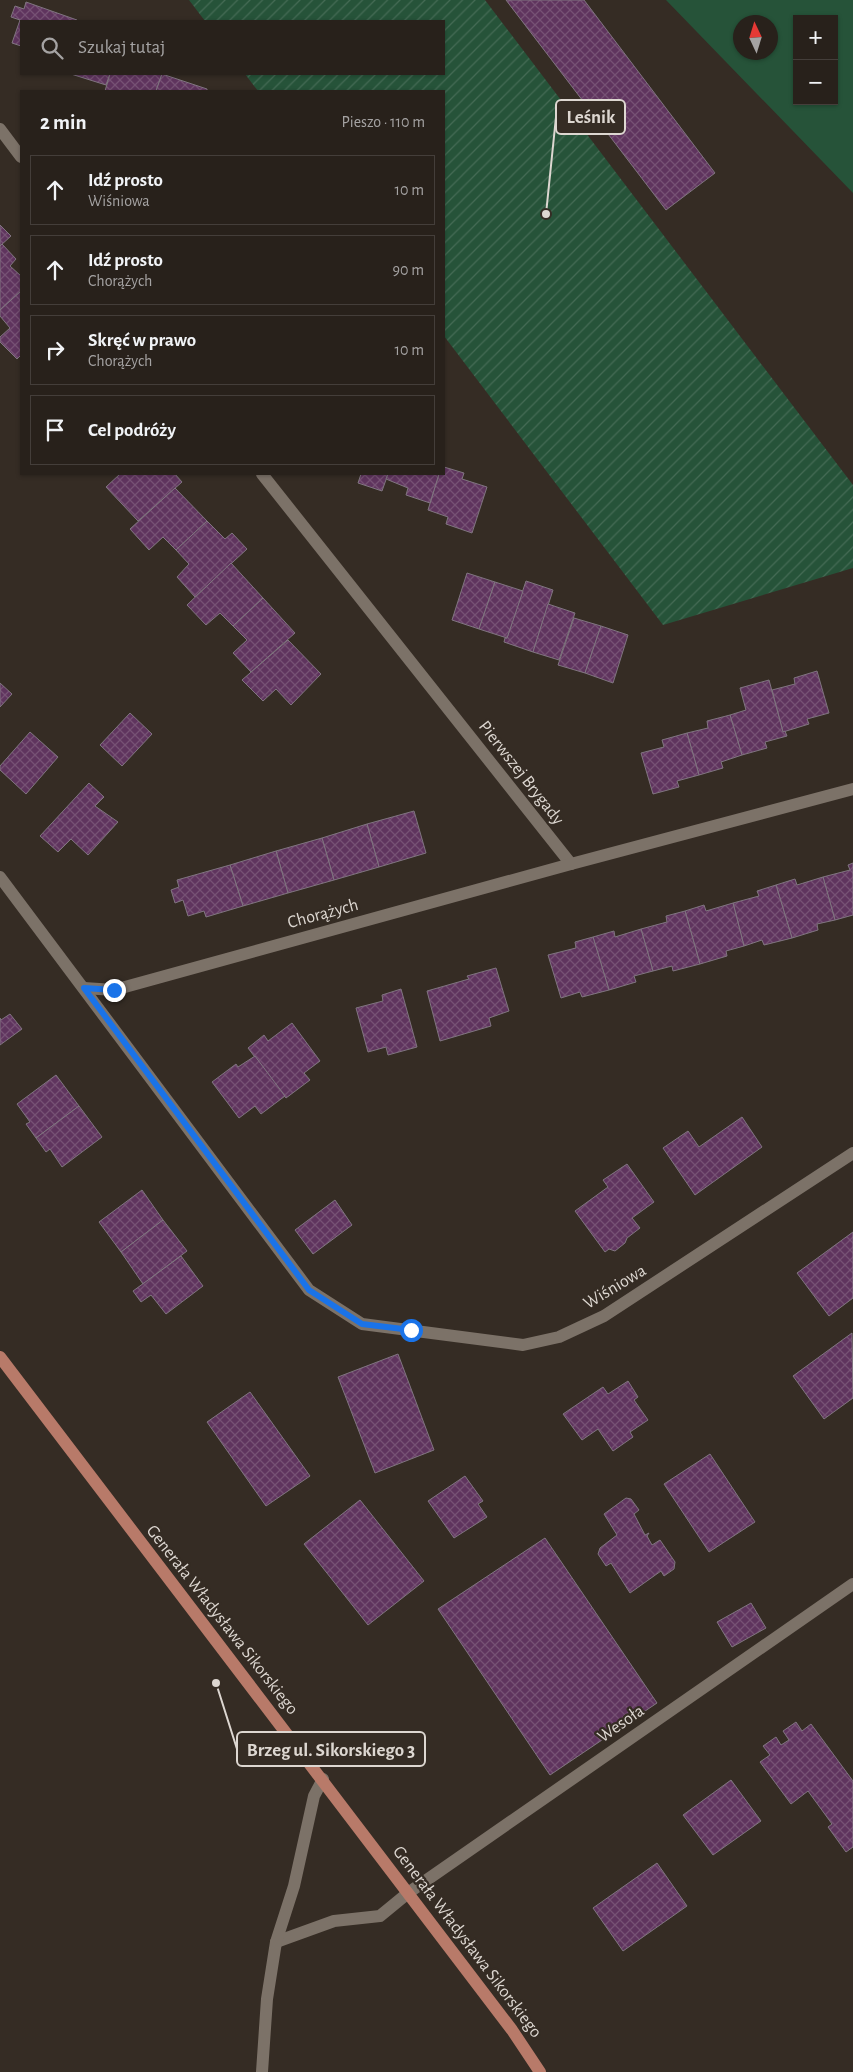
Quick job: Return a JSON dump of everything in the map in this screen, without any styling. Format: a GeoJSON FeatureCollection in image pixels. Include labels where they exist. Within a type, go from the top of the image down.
{"type":"FeatureCollection","features":[{"type":"Feature","properties":{"kind":"main road","name":"Generała Władysława Sikorskiego"},"geometry":{"type":"LineString","coordinates":[[0,1358],[323,1780],[512,2030],[540,2072]]}},
{"type":"Feature","properties":{"kind":"street"},"geometry":{"type":"LineString","coordinates":[[0,128],[20,156]]}},
{"type":"Feature","properties":{"kind":"street","name":"Pierwszej Brygady"},"geometry":{"type":"LineString","coordinates":[[263,475],[571,864]]}},
{"type":"Feature","properties":{"kind":"street"},"geometry":{"type":"LineString","coordinates":[[571,864],[853,789]]}},
{"type":"Feature","properties":{"kind":"street","name":"Chorążych"},"geometry":{"type":"LineString","coordinates":[[84,988],[114,990],[571,864]]}},
{"type":"Feature","properties":{"kind":"street"},"geometry":{"type":"LineString","coordinates":[[0,877],[84,988]]}},
{"type":"Feature","properties":{"kind":"street","name":"Wiśniowa"},"geometry":{"type":"LineString","coordinates":[[84,988],[309,1290],[362,1324],[523,1345],[559,1337],[604,1316],[853,1153]]}},
{"type":"Feature","properties":{"kind":"street","name":"Wesoła"},"geometry":{"type":"LineString","coordinates":[[276,1942],[334,1921],[380,1916],[408,1893],[853,1584]]}},
{"type":"Feature","properties":{"kind":"street"},"geometry":{"type":"LineString","coordinates":[[262,2072],[267,1999],[276,1942],[308,1830],[314,1796],[323,1780]]}},
{"type":"Feature","properties":{"kind":"green space"},"geometry":{"type":"Polygon","coordinates":[[[189,0],[485,0],[853,485],[853,568],[663,625],[445,337],[445,90],[257,90],[246,75],[445,75],[445,20],[204,20],[189,0]]]}},
{"type":"Feature","properties":{"kind":"green space"},"geometry":{"type":"Polygon","coordinates":[[[666,0],[853,0],[853,193],[666,0]]]}},
{"type":"Feature","properties":{"kind":"building"},"geometry":{"type":"Polygon","coordinates":[[[506,0],[584,0],[715,173],[666,210],[506,0]]]}},
{"type":"Feature","properties":{"kind":"building"},"geometry":{"type":"Polygon","coordinates":[[[26,2],[77,20],[20,20],[11,17],[15,6],[24,9],[26,2]]]}},
{"type":"Feature","properties":{"kind":"building"},"geometry":{"type":"Polygon","coordinates":[[[20,20],[20,46],[12,43],[20,20]]]}},
{"type":"Feature","properties":{"kind":"building"},"geometry":{"type":"Polygon","coordinates":[[[74,75],[110,75],[106,85],[74,75]]]}},
{"type":"Feature","properties":{"kind":"building"},"geometry":{"type":"Polygon","coordinates":[[[110,75],[162,75],[156,90],[105,90],[110,75]]]}},
{"type":"Feature","properties":{"kind":"building"},"geometry":{"type":"Polygon","coordinates":[[[162,75],[207,89],[207,90],[156,90],[162,75]]]}},
{"type":"Feature","properties":{"kind":"building"},"geometry":{"type":"Polygon","coordinates":[[[0,225],[11,236],[0,246],[0,225]]]}},
{"type":"Feature","properties":{"kind":"building"},"geometry":{"type":"Polygon","coordinates":[[[2,244],[16,259],[10,266],[20,275],[20,292],[0,310],[0,246],[2,244]]]}},
{"type":"Feature","properties":{"kind":"building"},"geometry":{"type":"Polygon","coordinates":[[[20,292],[20,356],[17,359],[0,342],[0,337],[10,328],[0,316],[0,310],[20,292]]]}},
{"type":"Feature","properties":{"kind":"building"},"geometry":{"type":"Polygon","coordinates":[[[445,467],[464,473],[462,479],[487,487],[472,533],[446,524],[448,517],[428,510],[439,475],[445,475],[445,467]]]}},
{"type":"Feature","properties":{"kind":"building"},"geometry":{"type":"Polygon","coordinates":[[[119,475],[176,475],[182,482],[138,521],[106,487],[119,475]]]}},
{"type":"Feature","properties":{"kind":"building"},"geometry":{"type":"Polygon","coordinates":[[[361,475],[388,475],[382,491],[358,483],[361,475]]]}},
{"type":"Feature","properties":{"kind":"building"},"geometry":{"type":"Polygon","coordinates":[[[388,475],[439,475],[430,503],[406,495],[408,488],[386,479],[388,475]]]}},
{"type":"Feature","properties":{"kind":"building"},"geometry":{"type":"Polygon","coordinates":[[[175,488],[207,521],[176,550],[163,537],[149,550],[130,529],[175,488]]]}},
{"type":"Feature","properties":{"kind":"building"},"geometry":{"type":"Polygon","coordinates":[[[207,521],[225,539],[232,533],[247,549],[195,597],[177,577],[189,564],[176,550],[207,521]]]}},
{"type":"Feature","properties":{"kind":"building"},"geometry":{"type":"Polygon","coordinates":[[[231,563],[263,598],[233,626],[220,613],[206,625],[187,605],[231,563]]]}},
{"type":"Feature","properties":{"kind":"building"},"geometry":{"type":"Polygon","coordinates":[[[467,573],[495,582],[479,629],[452,620],[467,573]]]}},
{"type":"Feature","properties":{"kind":"building"},"geometry":{"type":"Polygon","coordinates":[[[526,581],[553,590],[533,652],[504,642],[526,581]]]}},
{"type":"Feature","properties":{"kind":"building"},"geometry":{"type":"Polygon","coordinates":[[[495,582],[523,591],[507,638],[479,629],[495,582]]]}},
{"type":"Feature","properties":{"kind":"building"},"geometry":{"type":"Polygon","coordinates":[[[263,598],[295,633],[251,672],[233,653],[247,640],[233,626],[263,598]]]}},
{"type":"Feature","properties":{"kind":"building"},"geometry":{"type":"Polygon","coordinates":[[[548,604],[575,613],[559,660],[533,652],[548,604]]]}},
{"type":"Feature","properties":{"kind":"building"},"geometry":{"type":"Polygon","coordinates":[[[574,618],[601,626],[585,673],[558,665],[574,618]]]}},
{"type":"Feature","properties":{"kind":"building"},"geometry":{"type":"Polygon","coordinates":[[[601,626],[628,635],[613,683],[585,673],[601,626]]]}},
{"type":"Feature","properties":{"kind":"building"},"geometry":{"type":"Polygon","coordinates":[[[288,640],[321,674],[291,705],[276,689],[263,701],[242,680],[288,640]]]}},
{"type":"Feature","properties":{"kind":"building"},"geometry":{"type":"Polygon","coordinates":[[[817,671],[829,713],[807,719],[809,724],[783,732],[772,690],[795,684],[794,678],[817,671]]]}},
{"type":"Feature","properties":{"kind":"building"},"geometry":{"type":"Polygon","coordinates":[[[769,680],[783,732],[785,731],[787,736],[765,742],[767,748],[742,755],[730,715],[746,710],[740,688],[769,680]]]}},
{"type":"Feature","properties":{"kind":"building"},"geometry":{"type":"Polygon","coordinates":[[[0,683],[12,694],[0,707],[0,683]]]}},
{"type":"Feature","properties":{"kind":"building"},"geometry":{"type":"Polygon","coordinates":[[[130,713],[152,734],[122,766],[100,745],[130,713]]]}},
{"type":"Feature","properties":{"kind":"building"},"geometry":{"type":"Polygon","coordinates":[[[730,715],[742,755],[721,762],[723,768],[699,775],[687,733],[708,728],[707,721],[730,715]]]}},
{"type":"Feature","properties":{"kind":"building"},"geometry":{"type":"Polygon","coordinates":[[[30,732],[58,757],[26,794],[0,770],[0,766],[30,732]]]}},
{"type":"Feature","properties":{"kind":"building"},"geometry":{"type":"Polygon","coordinates":[[[687,733],[699,775],[677,781],[679,787],[653,794],[641,753],[664,747],[662,740],[687,733]]]}},
{"type":"Feature","properties":{"kind":"building"},"geometry":{"type":"Polygon","coordinates":[[[89,783],[104,797],[95,806],[118,822],[88,855],[71,839],[58,852],[40,836],[89,783]]]}},
{"type":"Feature","properties":{"kind":"building"},"geometry":{"type":"Polygon","coordinates":[[[414,811],[426,853],[379,867],[367,824],[414,811]]]}},
{"type":"Feature","properties":{"kind":"building"},"geometry":{"type":"Polygon","coordinates":[[[367,824],[379,867],[334,880],[322,838],[367,824]]]}},
{"type":"Feature","properties":{"kind":"building"},"geometry":{"type":"Polygon","coordinates":[[[322,838],[334,880],[288,893],[276,851],[322,838]]]}},
{"type":"Feature","properties":{"kind":"building"},"geometry":{"type":"Polygon","coordinates":[[[276,851],[288,893],[243,906],[230,865],[276,851]]]}},
{"type":"Feature","properties":{"kind":"building"},"geometry":{"type":"Polygon","coordinates":[[[853,863],[853,915],[835,920],[823,877],[850,870],[848,865],[853,863]]]}},
{"type":"Feature","properties":{"kind":"building"},"geometry":{"type":"Polygon","coordinates":[[[230,865],[243,906],[206,917],[204,911],[188,916],[183,900],[175,903],[171,890],[179,887],[177,880],[230,865]]]}},
{"type":"Feature","properties":{"kind":"building"},"geometry":{"type":"Polygon","coordinates":[[[823,877],[835,920],[817,924],[818,930],[792,938],[776,885],[795,879],[797,885],[823,877]]]}},
{"type":"Feature","properties":{"kind":"building"},"geometry":{"type":"Polygon","coordinates":[[[776,885],[792,938],[764,945],[762,940],[744,946],[733,903],[759,896],[757,891],[776,885]]]}},
{"type":"Feature","properties":{"kind":"building"},"geometry":{"type":"Polygon","coordinates":[[[733,903],[744,946],[726,951],[727,956],[700,964],[685,911],[704,905],[706,911],[733,903]]]}},
{"type":"Feature","properties":{"kind":"building"},"geometry":{"type":"Polygon","coordinates":[[[685,911],[700,964],[673,971],[672,966],[653,971],[641,929],[667,922],[666,916],[685,911]]]}},
{"type":"Feature","properties":{"kind":"building"},"geometry":{"type":"Polygon","coordinates":[[[641,929],[653,971],[634,976],[636,982],[609,990],[593,937],[614,931],[615,937],[641,929]]]}},
{"type":"Feature","properties":{"kind":"building"},"geometry":{"type":"Polygon","coordinates":[[[593,937],[609,990],[582,997],[580,992],[561,998],[548,955],[576,948],[575,942],[593,937]]]}},
{"type":"Feature","properties":{"kind":"building"},"geometry":{"type":"Polygon","coordinates":[[[496,968],[509,1011],[489,1018],[491,1026],[440,1041],[427,991],[469,979],[467,976],[496,968]]]}},
{"type":"Feature","properties":{"kind":"building"},"geometry":{"type":"Polygon","coordinates":[[[401,989],[417,1047],[388,1055],[386,1047],[368,1052],[356,1008],[383,1001],[382,995],[401,989]]]}},
{"type":"Feature","properties":{"kind":"building"},"geometry":{"type":"Polygon","coordinates":[[[10,1014],[22,1029],[0,1045],[0,1018],[1,1020],[10,1014]]]}},
{"type":"Feature","properties":{"kind":"building"},"geometry":{"type":"Polygon","coordinates":[[[292,1023],[320,1061],[304,1073],[310,1080],[286,1098],[248,1048],[264,1035],[268,1041],[292,1023]]]}},
{"type":"Feature","properties":{"kind":"building"},"geometry":{"type":"Polygon","coordinates":[[[255,1056],[285,1096],[261,1114],[255,1106],[239,1118],[212,1082],[236,1064],[238,1067],[255,1056]]]}},
{"type":"Feature","properties":{"kind":"building"},"geometry":{"type":"Polygon","coordinates":[[[56,1075],[79,1106],[36,1138],[26,1124],[30,1122],[17,1104],[56,1075]]]}},
{"type":"Feature","properties":{"kind":"building"},"geometry":{"type":"Polygon","coordinates":[[[79,1106],[102,1137],[62,1167],[50,1149],[46,1152],[36,1138],[79,1106]]]}},
{"type":"Feature","properties":{"kind":"building"},"geometry":{"type":"Polygon","coordinates":[[[742,1117],[762,1147],[695,1195],[663,1148],[688,1131],[699,1147],[742,1117]]]}},
{"type":"Feature","properties":{"kind":"building"},"geometry":{"type":"Polygon","coordinates":[[[627,1164],[654,1202],[632,1218],[640,1228],[615,1251],[609,1249],[605,1252],[575,1211],[608,1187],[603,1180],[627,1164]]]}},
{"type":"Feature","properties":{"kind":"building"},"geometry":{"type":"Polygon","coordinates":[[[142,1190],[163,1220],[121,1252],[99,1222],[142,1190]]]}},
{"type":"Feature","properties":{"kind":"building"},"geometry":{"type":"Polygon","coordinates":[[[335,1200],[352,1225],[313,1254],[295,1230],[335,1200]]]}},
{"type":"Feature","properties":{"kind":"building"},"geometry":{"type":"Polygon","coordinates":[[[163,1220],[187,1251],[143,1284],[121,1252],[163,1220]]]}},
{"type":"Feature","properties":{"kind":"building"},"geometry":{"type":"Polygon","coordinates":[[[853,1232],[853,1298],[829,1316],[797,1273],[853,1232]]]}},
{"type":"Feature","properties":{"kind":"building"},"geometry":{"type":"Polygon","coordinates":[[[181,1256],[203,1286],[166,1314],[151,1295],[141,1302],[133,1291],[181,1256]]]}},
{"type":"Feature","properties":{"kind":"building"},"geometry":{"type":"Polygon","coordinates":[[[852,1333],[853,1398],[824,1419],[793,1376],[852,1333]]]}},
{"type":"Feature","properties":{"kind":"building"},"geometry":{"type":"Polygon","coordinates":[[[398,1354],[434,1450],[375,1473],[338,1377],[398,1354]]]}},
{"type":"Feature","properties":{"kind":"building"},"geometry":{"type":"Polygon","coordinates":[[[628,1381],[638,1397],[634,1400],[648,1420],[630,1432],[633,1437],[613,1451],[598,1429],[582,1440],[563,1414],[603,1387],[608,1394],[628,1381]]]}},
{"type":"Feature","properties":{"kind":"building"},"geometry":{"type":"Polygon","coordinates":[[[250,1392],[310,1476],[266,1506],[207,1422],[250,1392]]]}},
{"type":"Feature","properties":{"kind":"building"},"geometry":{"type":"Polygon","coordinates":[[[710,1454],[755,1522],[709,1552],[664,1484],[710,1454]]]}},
{"type":"Feature","properties":{"kind":"building"},"geometry":{"type":"Polygon","coordinates":[[[465,1476],[483,1501],[478,1504],[487,1517],[454,1538],[428,1501],[465,1476]]]}},
{"type":"Feature","properties":{"kind":"building"},"geometry":{"type":"Polygon","coordinates":[[[626,1498],[631,1499],[639,1510],[634,1514],[645,1535],[649,1533],[647,1536],[652,1545],[660,1540],[675,1562],[674,1569],[664,1576],[661,1571],[630,1593],[611,1563],[606,1566],[598,1554],[600,1548],[617,1535],[604,1514],[626,1498]]]}},
{"type":"Feature","properties":{"kind":"building"},"geometry":{"type":"Polygon","coordinates":[[[360,1500],[424,1581],[368,1625],[304,1544],[360,1500]]]}},
{"type":"Feature","properties":{"kind":"building"},"geometry":{"type":"Polygon","coordinates":[[[545,1538],[657,1703],[550,1775],[438,1609],[545,1538]]]}},
{"type":"Feature","properties":{"kind":"building"},"geometry":{"type":"Polygon","coordinates":[[[751,1603],[766,1628],[732,1647],[717,1622],[751,1603]]]}},
{"type":"Feature","properties":{"kind":"building"},"geometry":{"type":"Polygon","coordinates":[[[796,1722],[802,1731],[811,1724],[853,1781],[853,1847],[846,1852],[828,1827],[832,1824],[808,1791],[791,1804],[760,1762],[770,1755],[763,1746],[776,1737],[781,1745],[789,1740],[783,1731],[796,1722]]]}},
{"type":"Feature","properties":{"kind":"building"},"geometry":{"type":"Polygon","coordinates":[[[731,1780],[761,1821],[713,1855],[683,1815],[731,1780]]]}},
{"type":"Feature","properties":{"kind":"building"},"geometry":{"type":"Polygon","coordinates":[[[657,1863],[687,1906],[623,1951],[593,1908],[657,1863]]]}},
{"type":"Feature","properties":{"kind":"place","name":"Leśnik"},"geometry":{"type":"Point","coordinates":[546,214]}},
{"type":"Feature","properties":{"kind":"place","name":"Brzeg ul. Sikorskiego 3"},"geometry":{"type":"Point","coordinates":[216,1683]}},
{"type":"Feature","properties":{"kind":"route"},"geometry":{"type":"LineString","coordinates":[[114,990],[84,988],[309,1290],[362,1324],[411,1330]]}}]}
